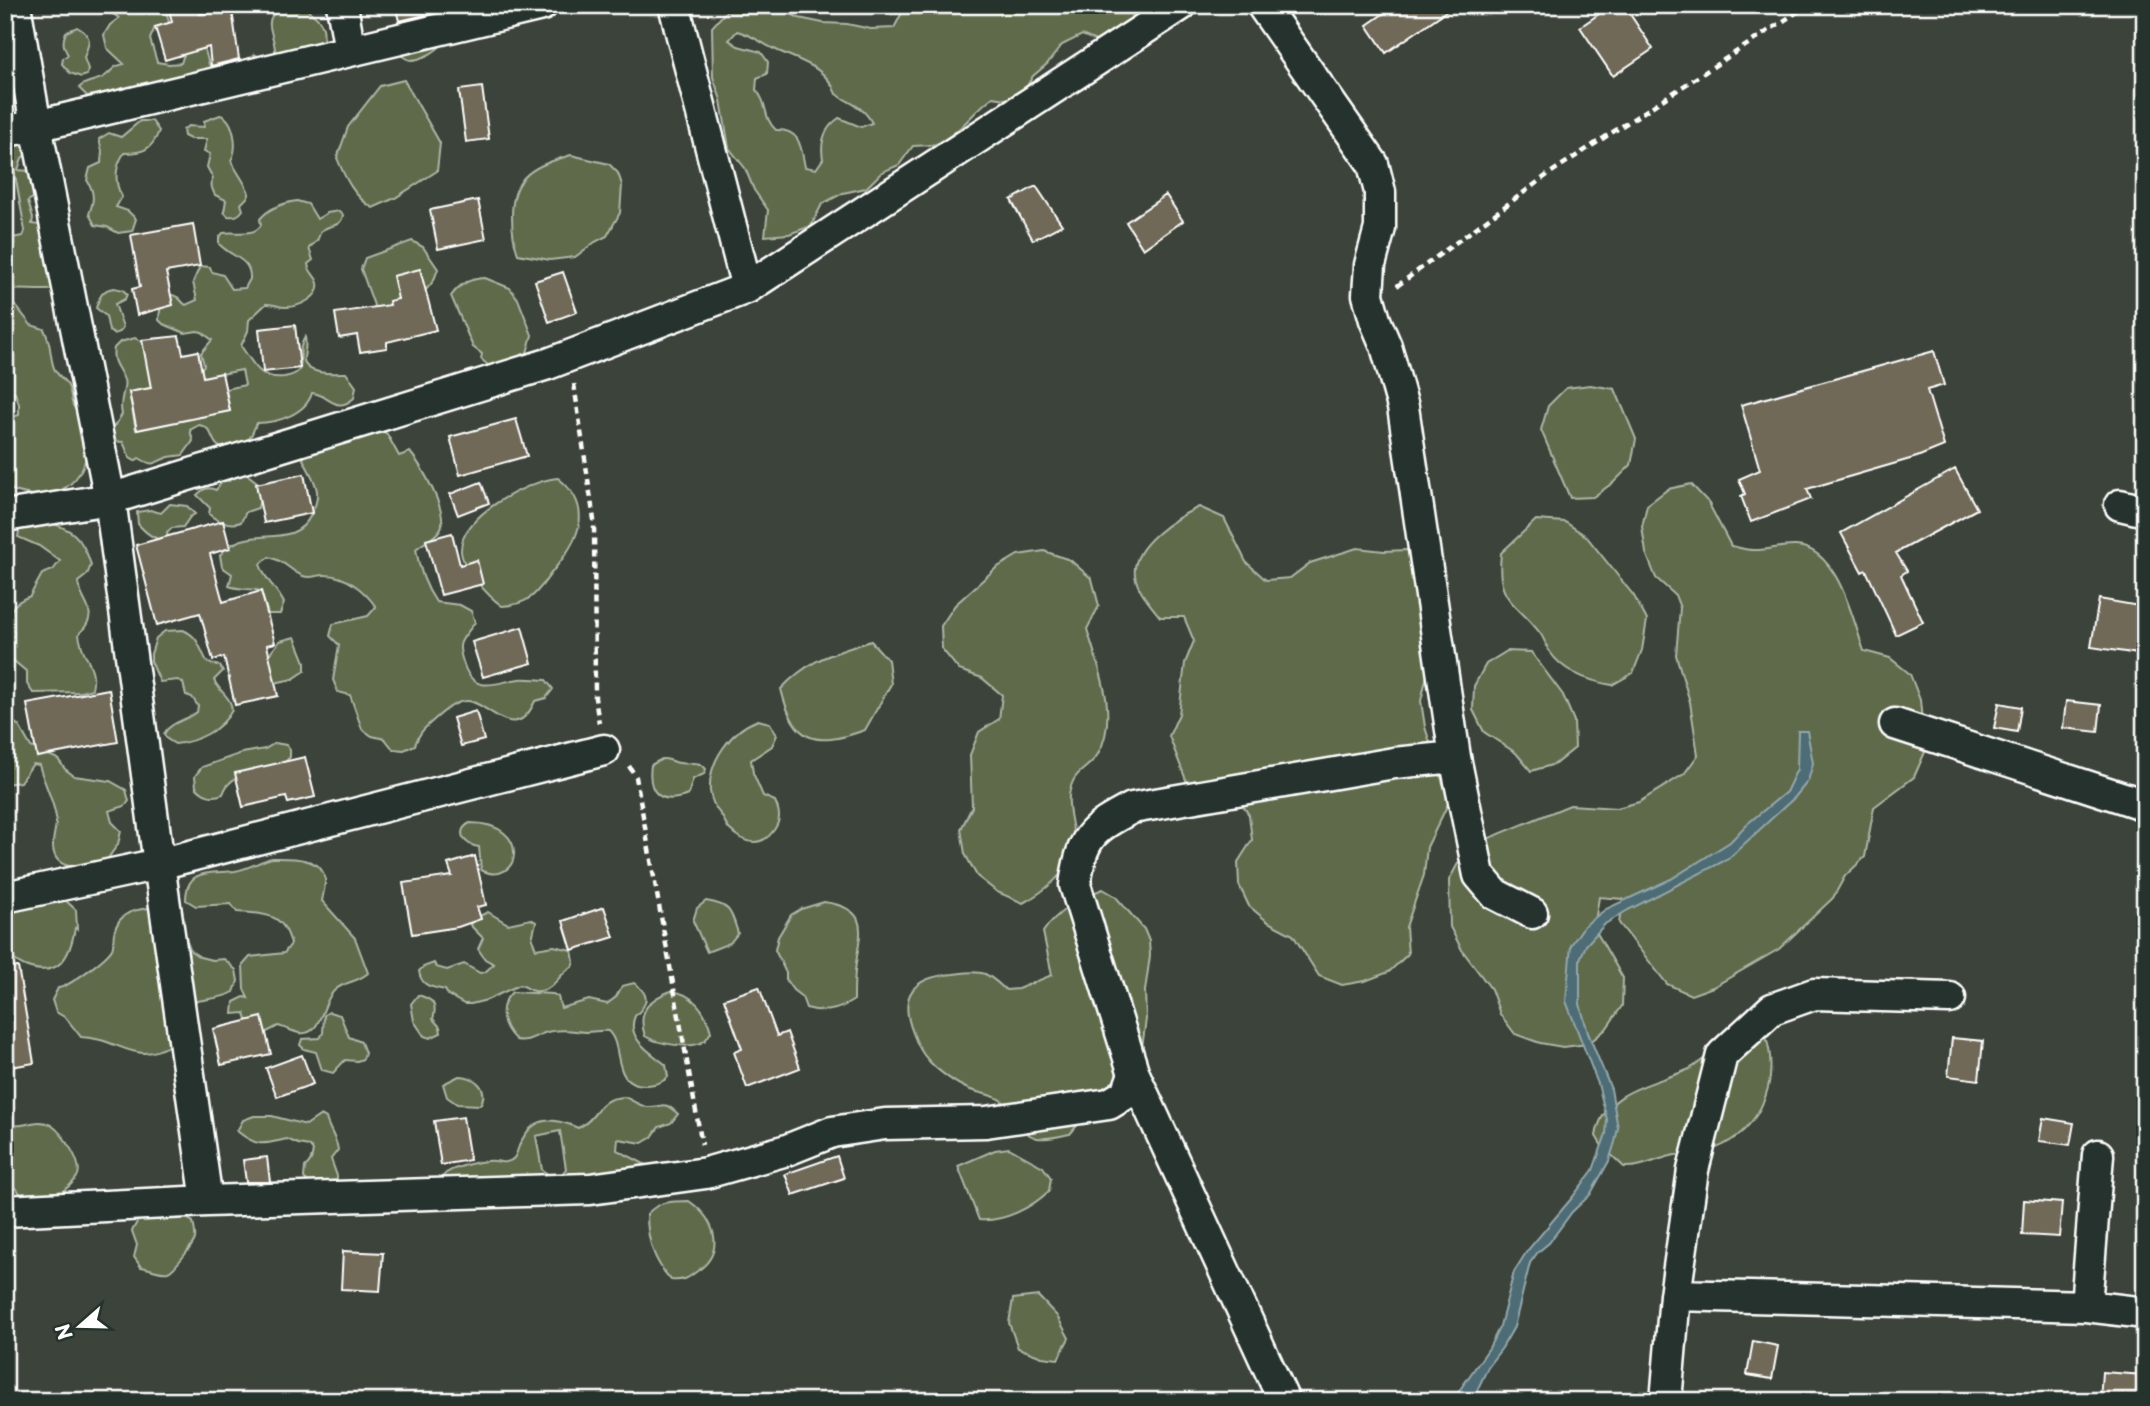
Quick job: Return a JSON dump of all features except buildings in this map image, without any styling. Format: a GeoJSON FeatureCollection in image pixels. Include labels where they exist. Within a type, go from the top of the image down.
{"type":"FeatureCollection","features":[{"type":"Feature","properties":{"kind":"street"},"geometry":{"type":"LineString","coordinates":[[15,5],[36,126],[110,499],[207,1201]]}},
{"type":"Feature","properties":{"kind":"street"},"geometry":{"type":"LineString","coordinates":[[342,5],[350,51]]}},
{"type":"Feature","properties":{"kind":"street"},"geometry":{"type":"LineString","coordinates":[[5,131],[36,126],[542,5]]}},
{"type":"Feature","properties":{"kind":"street"},"geometry":{"type":"LineString","coordinates":[[674,5],[747,288]]}},
{"type":"Feature","properties":{"kind":"street"},"geometry":{"type":"LineString","coordinates":[[5,516],[110,499],[535,368],[747,288],[1181,5]]}},
{"type":"Feature","properties":{"kind":"street"},"geometry":{"type":"LineString","coordinates":[[1262,5],[1373,164],[1380,192],[1380,228],[1370,265],[1368,295],[1404,407],[1455,757],[1479,875],[1495,894],[1532,913]]}},
{"type":"Feature","properties":{"kind":"street"},"geometry":{"type":"LineString","coordinates":[[1895,724],[2145,805]]}},
{"type":"Feature","properties":{"kind":"street"},"geometry":{"type":"LineString","coordinates":[[5,897],[159,863],[604,750]]}},
{"type":"Feature","properties":{"kind":"street"},"geometry":{"type":"LineString","coordinates":[[1284,1401],[1134,1074],[1075,885],[1079,853],[1100,825],[1132,808],[1394,763],[1455,757]]}},
{"type":"Feature","properties":{"kind":"street"},"geometry":{"type":"LineString","coordinates":[[1665,1401],[1675,1295],[1693,1170],[1722,1055],[1772,1009],[1814,994],[1950,998]]}},
{"type":"Feature","properties":{"kind":"street"},"geometry":{"type":"LineString","coordinates":[[5,1211],[207,1201],[590,1189],[706,1172],[787,1150],[832,1132],[885,1124],[986,1122],[1109,1104],[1127,1093],[1134,1074]]}},
{"type":"Feature","properties":{"kind":"street"},"geometry":{"type":"LineString","coordinates":[[2086,1306],[2098,1155]]}},
{"type":"Feature","properties":{"kind":"street"},"geometry":{"type":"LineString","coordinates":[[1675,1295],[2086,1306],[2145,1312]]}},
{"type":"Feature","properties":{"kind":"path"},"geometry":{"type":"LineString","coordinates":[[1371,305],[1550,173],[1808,5]]}},
{"type":"Feature","properties":{"kind":"path"},"geometry":{"type":"LineString","coordinates":[[570,355],[594,520],[595,698],[604,750]]}},
{"type":"Feature","properties":{"kind":"path"},"geometry":{"type":"LineString","coordinates":[[636,777],[706,1172]]}},
{"type":"Feature","properties":{"kind":"green space"},"geometry":{"type":"Polygon","coordinates":[[[69,5],[159,5],[166,11],[169,22],[166,26],[155,27],[150,39],[157,62],[181,63],[185,51],[204,47],[213,78],[110,100],[100,95],[87,96],[79,88],[82,85],[102,78],[115,67],[124,64],[107,48],[104,35],[110,25],[119,18],[105,11],[80,10],[69,5]]]}},
{"type":"Feature","properties":{"kind":"green space"},"geometry":{"type":"Polygon","coordinates":[[[285,5],[304,5],[317,18],[324,34],[322,52],[252,64],[254,54],[264,59],[275,55],[270,20],[285,5]]]}},
{"type":"Feature","properties":{"kind":"green space"},"geometry":{"type":"Polygon","coordinates":[[[906,5],[1142,5],[1141,18],[1105,45],[1082,35],[1062,45],[1033,76],[1018,101],[993,97],[945,140],[934,145],[913,146],[899,165],[882,172],[866,188],[843,193],[822,204],[811,226],[789,234],[765,236],[768,210],[754,190],[745,168],[729,148],[721,100],[713,77],[712,27],[729,8],[778,7],[799,18],[823,23],[871,29],[894,28],[906,5]],[[737,31],[729,40],[738,46],[761,52],[768,62],[767,74],[757,78],[756,90],[776,130],[795,136],[805,167],[816,169],[823,159],[824,136],[839,118],[861,127],[872,123],[861,109],[836,94],[818,70],[737,31]]]}},
{"type":"Feature","properties":{"kind":"green space"},"geometry":{"type":"Polygon","coordinates":[[[77,27],[86,34],[89,41],[84,58],[87,75],[81,77],[70,73],[62,64],[63,58],[68,55],[64,43],[66,32],[77,27]]]}},
{"type":"Feature","properties":{"kind":"green space"},"geometry":{"type":"Polygon","coordinates":[[[442,44],[432,53],[415,60],[407,59],[396,51],[442,44]]]}},
{"type":"Feature","properties":{"kind":"green space"},"geometry":{"type":"Polygon","coordinates":[[[404,80],[440,143],[437,171],[395,198],[373,208],[355,193],[337,158],[348,127],[380,86],[404,80]]]}},
{"type":"Feature","properties":{"kind":"green space"},"geometry":{"type":"Polygon","coordinates":[[[220,115],[225,117],[232,128],[235,149],[231,160],[249,192],[241,204],[243,210],[235,216],[228,216],[224,212],[226,200],[215,195],[212,189],[213,178],[207,167],[210,154],[204,151],[207,139],[190,139],[184,136],[183,130],[188,126],[205,127],[204,121],[220,115]]]}},
{"type":"Feature","properties":{"kind":"green space"},"geometry":{"type":"Polygon","coordinates":[[[140,121],[152,121],[159,131],[150,146],[142,151],[124,153],[119,164],[117,180],[122,197],[116,207],[128,211],[136,219],[132,231],[118,233],[95,225],[89,214],[93,197],[87,180],[90,168],[101,163],[99,139],[109,133],[121,137],[140,121]]]}},
{"type":"Feature","properties":{"kind":"green space"},"geometry":{"type":"Polygon","coordinates":[[[11,125],[31,150],[22,158],[18,170],[30,171],[38,195],[28,201],[32,224],[45,226],[54,289],[5,290],[5,239],[23,236],[25,231],[12,157],[5,156],[5,129],[11,125]]]}},
{"type":"Feature","properties":{"kind":"green space"},"geometry":{"type":"Polygon","coordinates":[[[571,155],[609,164],[618,173],[622,185],[620,213],[607,236],[575,257],[550,260],[518,254],[512,221],[516,190],[521,181],[537,168],[571,155]]]}},
{"type":"Feature","properties":{"kind":"green space"},"geometry":{"type":"Polygon","coordinates":[[[292,202],[308,204],[317,219],[327,213],[339,211],[343,215],[338,224],[321,231],[317,241],[309,248],[313,260],[308,264],[317,280],[318,288],[313,297],[292,307],[266,304],[249,320],[248,331],[241,346],[263,373],[284,377],[299,370],[301,347],[305,337],[306,365],[316,371],[346,373],[356,387],[354,398],[342,405],[312,393],[304,407],[297,412],[282,419],[257,423],[248,440],[234,447],[219,447],[209,431],[199,425],[190,430],[193,441],[183,455],[152,464],[139,458],[135,461],[130,458],[123,442],[112,441],[111,437],[112,429],[122,414],[125,383],[115,362],[114,348],[120,342],[135,338],[201,369],[204,365],[201,353],[212,340],[202,332],[185,333],[163,324],[159,320],[163,302],[172,295],[186,305],[197,300],[193,282],[200,266],[210,267],[212,272],[223,275],[232,289],[245,288],[250,279],[247,267],[219,244],[219,238],[223,233],[254,231],[261,225],[260,219],[268,212],[292,202]],[[242,370],[129,392],[136,430],[230,411],[226,389],[245,385],[242,370]]]}},
{"type":"Feature","properties":{"kind":"green space"},"geometry":{"type":"Polygon","coordinates":[[[412,241],[423,247],[438,269],[434,279],[429,287],[414,298],[376,311],[361,269],[365,258],[412,241]]]}},
{"type":"Feature","properties":{"kind":"green space"},"geometry":{"type":"Polygon","coordinates":[[[485,278],[510,288],[518,299],[532,335],[525,360],[490,367],[481,359],[482,354],[473,347],[451,296],[466,282],[485,278]]]}},
{"type":"Feature","properties":{"kind":"green space"},"geometry":{"type":"Polygon","coordinates":[[[114,288],[127,294],[125,299],[115,304],[123,327],[120,332],[114,334],[109,331],[106,316],[96,308],[104,292],[114,288]]]}},
{"type":"Feature","properties":{"kind":"green space"},"geometry":{"type":"Polygon","coordinates":[[[5,305],[16,306],[31,325],[44,329],[54,368],[68,386],[75,409],[85,424],[88,442],[86,459],[80,473],[71,484],[44,495],[10,489],[5,491],[5,419],[19,415],[19,404],[15,393],[5,394],[5,305]]]}},
{"type":"Feature","properties":{"kind":"green space"},"geometry":{"type":"Polygon","coordinates":[[[1590,385],[1615,389],[1636,439],[1631,465],[1614,482],[1593,497],[1570,498],[1541,430],[1548,406],[1566,388],[1590,385]]]}},
{"type":"Feature","properties":{"kind":"green space"},"geometry":{"type":"Polygon","coordinates":[[[378,428],[387,434],[399,456],[410,452],[437,500],[441,511],[441,528],[416,549],[417,556],[436,602],[460,605],[471,611],[475,622],[460,645],[461,657],[469,675],[474,681],[487,685],[519,679],[546,680],[553,689],[546,698],[535,701],[527,714],[519,720],[501,718],[475,703],[463,701],[449,707],[428,725],[420,733],[415,745],[404,750],[393,749],[385,739],[372,736],[362,729],[350,695],[338,692],[333,680],[339,645],[330,636],[333,624],[368,616],[376,607],[366,595],[340,578],[325,575],[303,576],[269,557],[260,564],[284,603],[280,614],[268,614],[261,591],[229,586],[232,574],[222,567],[220,555],[231,545],[256,537],[293,532],[303,526],[311,515],[317,492],[303,459],[308,448],[378,428]]]}},
{"type":"Feature","properties":{"kind":"green space"},"geometry":{"type":"Polygon","coordinates":[[[244,472],[262,486],[258,508],[246,512],[241,522],[237,523],[212,517],[209,514],[210,508],[197,495],[206,489],[216,490],[223,480],[229,481],[238,473],[244,472]]]}},
{"type":"Feature","properties":{"kind":"green space"},"geometry":{"type":"Polygon","coordinates":[[[558,478],[576,500],[580,522],[577,533],[565,556],[535,594],[522,602],[502,606],[483,589],[466,565],[461,551],[463,538],[471,525],[498,502],[530,485],[558,478]]]}},
{"type":"Feature","properties":{"kind":"green space"},"geometry":{"type":"Polygon","coordinates":[[[1691,484],[1708,502],[1731,546],[1758,550],[1796,546],[1811,550],[1823,559],[1842,588],[1864,651],[1890,658],[1910,674],[1920,700],[1925,752],[1914,777],[1874,807],[1865,857],[1845,876],[1833,898],[1779,949],[1713,987],[1691,995],[1667,984],[1619,923],[1623,899],[1599,897],[1594,928],[1623,978],[1622,1006],[1606,1029],[1588,1044],[1563,1047],[1540,1043],[1515,1034],[1500,1014],[1491,989],[1462,950],[1450,927],[1449,880],[1461,858],[1482,841],[1570,805],[1617,808],[1639,802],[1684,774],[1698,755],[1690,702],[1676,655],[1680,608],[1675,595],[1656,578],[1646,553],[1642,527],[1647,505],[1668,489],[1691,484]]]}},
{"type":"Feature","properties":{"kind":"green space"},"geometry":{"type":"Polygon","coordinates":[[[170,504],[187,506],[195,514],[183,527],[172,528],[167,532],[168,538],[156,538],[138,524],[137,512],[150,510],[161,513],[170,504]]]}},
{"type":"Feature","properties":{"kind":"green space"},"geometry":{"type":"Polygon","coordinates":[[[1199,507],[1224,518],[1246,562],[1266,580],[1290,578],[1310,563],[1357,548],[1407,550],[1423,574],[1433,649],[1421,701],[1425,727],[1449,802],[1427,847],[1424,875],[1406,927],[1408,954],[1389,972],[1365,981],[1342,985],[1319,976],[1293,935],[1268,922],[1249,906],[1239,885],[1238,862],[1252,840],[1249,815],[1236,794],[1188,785],[1169,736],[1179,714],[1185,663],[1194,641],[1184,617],[1160,617],[1141,592],[1135,575],[1140,553],[1148,543],[1168,525],[1199,507]]]}},
{"type":"Feature","properties":{"kind":"green space"},"geometry":{"type":"Polygon","coordinates":[[[1536,520],[1565,522],[1586,536],[1634,596],[1647,620],[1642,650],[1633,673],[1612,685],[1586,678],[1562,665],[1550,652],[1540,633],[1504,591],[1501,582],[1501,553],[1536,520]]]}},
{"type":"Feature","properties":{"kind":"green space"},"geometry":{"type":"Polygon","coordinates":[[[43,521],[69,530],[80,540],[91,565],[87,575],[78,582],[90,614],[86,626],[79,634],[80,642],[93,674],[92,689],[81,692],[33,693],[27,684],[27,672],[8,656],[14,633],[10,620],[11,610],[18,602],[30,596],[42,574],[53,570],[60,561],[39,546],[18,537],[20,525],[43,521]]]}},
{"type":"Feature","properties":{"kind":"green space"},"geometry":{"type":"Polygon","coordinates":[[[1044,551],[1070,560],[1092,579],[1099,606],[1087,629],[1105,691],[1107,723],[1098,754],[1077,775],[1071,787],[1069,803],[1074,844],[1066,867],[1054,881],[1023,903],[997,892],[977,876],[965,854],[961,829],[972,807],[970,755],[979,732],[999,719],[1002,695],[982,678],[959,670],[942,649],[941,626],[955,605],[996,568],[1018,555],[1044,551]]]}},
{"type":"Feature","properties":{"kind":"green space"},"geometry":{"type":"Polygon","coordinates":[[[183,630],[196,640],[208,663],[220,666],[223,671],[214,680],[232,710],[222,723],[208,734],[175,744],[164,734],[170,727],[197,712],[198,706],[192,697],[186,695],[183,683],[178,680],[160,682],[151,661],[151,654],[156,638],[165,631],[183,630]]]}},
{"type":"Feature","properties":{"kind":"green space"},"geometry":{"type":"Polygon","coordinates":[[[295,637],[305,662],[305,671],[293,679],[274,683],[268,656],[280,641],[295,637]]]}},
{"type":"Feature","properties":{"kind":"green space"},"geometry":{"type":"Polygon","coordinates":[[[871,641],[888,660],[891,684],[865,730],[833,739],[820,739],[800,730],[786,707],[781,689],[812,664],[871,641]]]}},
{"type":"Feature","properties":{"kind":"green space"},"geometry":{"type":"Polygon","coordinates":[[[1507,651],[1531,652],[1563,695],[1574,721],[1575,748],[1555,764],[1531,771],[1516,753],[1484,732],[1473,710],[1474,686],[1486,664],[1507,651]]]}},
{"type":"Feature","properties":{"kind":"green space"},"geometry":{"type":"Polygon","coordinates":[[[5,715],[19,726],[31,747],[58,759],[74,776],[110,781],[126,790],[129,801],[125,806],[109,811],[112,822],[121,831],[118,844],[104,864],[71,866],[58,860],[54,854],[56,817],[39,765],[33,764],[20,782],[5,784],[5,715]]]}},
{"type":"Feature","properties":{"kind":"green space"},"geometry":{"type":"Polygon","coordinates":[[[758,720],[770,723],[777,735],[772,746],[751,760],[753,773],[763,796],[775,801],[779,816],[778,823],[769,836],[752,842],[740,838],[728,827],[712,801],[710,780],[717,758],[730,739],[758,720]]]}},
{"type":"Feature","properties":{"kind":"green space"},"geometry":{"type":"Polygon","coordinates":[[[275,743],[286,745],[290,750],[290,757],[283,763],[235,779],[223,794],[208,795],[196,787],[195,776],[202,767],[242,753],[265,749],[275,743]]]}},
{"type":"Feature","properties":{"kind":"green space"},"geometry":{"type":"Polygon","coordinates":[[[662,759],[697,763],[706,769],[704,774],[693,779],[688,795],[663,798],[654,790],[650,775],[651,765],[662,759]]]}},
{"type":"Feature","properties":{"kind":"green space"},"geometry":{"type":"Polygon","coordinates":[[[470,823],[490,826],[504,833],[512,843],[512,863],[505,871],[494,873],[481,870],[479,847],[469,844],[462,834],[465,826],[470,823]]]}},
{"type":"Feature","properties":{"kind":"green space"},"geometry":{"type":"Polygon","coordinates":[[[272,858],[304,860],[323,871],[325,881],[322,901],[355,938],[368,973],[335,990],[317,1024],[307,1033],[278,1026],[267,1032],[255,1032],[248,1024],[245,1013],[233,1014],[234,1002],[248,998],[244,989],[243,965],[250,957],[284,953],[291,944],[288,934],[278,920],[264,915],[237,912],[231,904],[196,906],[186,900],[187,889],[195,877],[240,870],[272,858]]]}},
{"type":"Feature","properties":{"kind":"green space"},"geometry":{"type":"Polygon","coordinates":[[[5,886],[63,898],[76,910],[77,929],[75,928],[70,948],[61,963],[46,970],[25,966],[5,957],[5,886]]]}},
{"type":"Feature","properties":{"kind":"green space"},"geometry":{"type":"Polygon","coordinates":[[[1103,889],[1115,896],[1144,929],[1149,941],[1142,1048],[1070,1134],[1038,1138],[1021,1127],[1002,1101],[958,1084],[926,1058],[921,1052],[909,1020],[909,998],[912,990],[919,984],[939,976],[981,973],[1006,990],[1018,989],[1052,975],[1043,932],[1070,906],[1103,889]]]}},
{"type":"Feature","properties":{"kind":"green space"},"geometry":{"type":"Polygon","coordinates":[[[706,901],[729,910],[738,933],[730,943],[707,952],[693,921],[697,908],[706,901]]]}},
{"type":"Feature","properties":{"kind":"green space"},"geometry":{"type":"Polygon","coordinates":[[[824,902],[851,911],[860,926],[854,1000],[837,1009],[825,1011],[806,1008],[802,997],[786,980],[786,973],[775,950],[778,937],[791,915],[824,902]]]}},
{"type":"Feature","properties":{"kind":"green space"},"geometry":{"type":"Polygon","coordinates":[[[158,907],[177,918],[191,951],[212,960],[224,959],[236,970],[238,981],[234,992],[189,1003],[173,1043],[160,1050],[137,1052],[81,1037],[66,1018],[56,1012],[52,1000],[58,988],[78,978],[109,953],[113,948],[117,925],[125,915],[158,907]]]}},
{"type":"Feature","properties":{"kind":"green space"},"geometry":{"type":"Polygon","coordinates":[[[488,912],[508,924],[531,919],[536,922],[532,939],[536,949],[554,946],[572,950],[572,967],[547,989],[534,991],[519,985],[487,1000],[471,1004],[464,1004],[448,995],[445,990],[425,983],[419,971],[434,963],[436,967],[447,970],[464,964],[480,973],[494,964],[485,959],[478,949],[483,938],[470,925],[473,919],[488,912]]]}},
{"type":"Feature","properties":{"kind":"green space"},"geometry":{"type":"Polygon","coordinates":[[[634,983],[643,992],[646,1000],[635,1016],[634,1032],[642,1045],[666,1065],[668,1077],[659,1083],[636,1084],[628,1080],[608,1031],[557,1030],[522,1041],[511,1035],[504,1023],[504,1004],[512,992],[553,994],[558,997],[561,1008],[589,1000],[607,1004],[616,997],[622,986],[634,983]]]}},
{"type":"Feature","properties":{"kind":"green space"},"geometry":{"type":"Polygon","coordinates":[[[671,991],[692,999],[706,1017],[711,1032],[699,1044],[674,1045],[645,1036],[642,1020],[646,1008],[656,998],[671,991]]]}},
{"type":"Feature","properties":{"kind":"green space"},"geometry":{"type":"Polygon","coordinates":[[[418,995],[427,998],[434,1005],[433,1019],[440,1027],[441,1033],[430,1038],[424,1036],[414,1021],[411,1004],[418,995]]]}},
{"type":"Feature","properties":{"kind":"green space"},"geometry":{"type":"Polygon","coordinates":[[[329,1012],[340,1015],[349,1037],[361,1042],[365,1053],[363,1059],[345,1060],[333,1073],[322,1070],[316,1052],[300,1045],[302,1039],[320,1038],[324,1015],[329,1012]]]}},
{"type":"Feature","properties":{"kind":"green space"},"geometry":{"type":"Polygon","coordinates":[[[1765,1033],[1770,1072],[1767,1090],[1761,1107],[1738,1135],[1703,1153],[1675,1155],[1630,1167],[1624,1167],[1602,1146],[1596,1136],[1600,1121],[1608,1108],[1619,1099],[1645,1085],[1690,1069],[1709,1055],[1765,1033]]]}},
{"type":"Feature","properties":{"kind":"green space"},"geometry":{"type":"Polygon","coordinates":[[[459,1076],[470,1078],[479,1084],[483,1094],[480,1105],[457,1104],[447,1097],[443,1084],[459,1076]]]}},
{"type":"Feature","properties":{"kind":"green space"},"geometry":{"type":"Polygon","coordinates":[[[625,1097],[647,1107],[666,1105],[678,1114],[671,1123],[659,1127],[652,1137],[642,1143],[618,1139],[617,1150],[660,1172],[652,1177],[634,1182],[586,1178],[577,1186],[542,1179],[521,1183],[498,1179],[483,1196],[469,1199],[459,1194],[443,1176],[459,1167],[475,1163],[512,1160],[524,1136],[536,1124],[551,1121],[578,1128],[603,1104],[625,1097]],[[560,1131],[536,1136],[542,1170],[557,1180],[566,1169],[560,1131]]]}},
{"type":"Feature","properties":{"kind":"green space"},"geometry":{"type":"Polygon","coordinates":[[[321,1115],[326,1118],[338,1150],[331,1159],[337,1182],[331,1185],[313,1186],[304,1178],[305,1167],[313,1153],[309,1146],[287,1139],[256,1142],[237,1131],[243,1120],[254,1116],[272,1116],[306,1125],[321,1115]]]}},
{"type":"Feature","properties":{"kind":"green space"},"geometry":{"type":"Polygon","coordinates":[[[5,1120],[16,1125],[45,1122],[56,1129],[71,1149],[78,1165],[77,1177],[66,1189],[52,1199],[24,1199],[17,1189],[5,1183],[5,1120]]]}},
{"type":"Feature","properties":{"kind":"green space"},"geometry":{"type":"Polygon","coordinates":[[[1009,1148],[1043,1167],[1051,1178],[1049,1191],[1017,1213],[998,1219],[979,1220],[958,1166],[995,1150],[1009,1148]]]}},
{"type":"Feature","properties":{"kind":"green space"},"geometry":{"type":"Polygon","coordinates":[[[689,1201],[698,1208],[711,1226],[714,1236],[712,1255],[706,1264],[690,1276],[671,1280],[653,1250],[648,1233],[647,1214],[656,1206],[689,1201]]]}},
{"type":"Feature","properties":{"kind":"green space"},"geometry":{"type":"Polygon","coordinates":[[[141,1215],[183,1216],[193,1222],[194,1242],[168,1272],[141,1267],[134,1257],[137,1245],[132,1231],[141,1215]]]}},
{"type":"Feature","properties":{"kind":"green space"},"geometry":{"type":"Polygon","coordinates":[[[1038,1296],[1057,1316],[1069,1338],[1058,1359],[1042,1357],[1018,1348],[1009,1323],[1013,1299],[1038,1296]]]}},
{"type":"Feature","properties":{"kind":"water"},"geometry":{"type":"Polygon","coordinates":[[[1798,731],[1807,731],[1813,763],[1808,781],[1795,797],[1728,859],[1628,910],[1605,924],[1586,945],[1580,959],[1580,1004],[1588,1033],[1611,1089],[1618,1128],[1615,1142],[1609,1161],[1590,1195],[1572,1212],[1530,1263],[1514,1327],[1489,1365],[1472,1401],[1455,1401],[1500,1326],[1514,1272],[1527,1251],[1593,1170],[1606,1134],[1607,1119],[1598,1084],[1566,1001],[1571,945],[1584,926],[1606,909],[1671,879],[1730,842],[1747,824],[1786,792],[1797,769],[1798,731]]]}}]}
